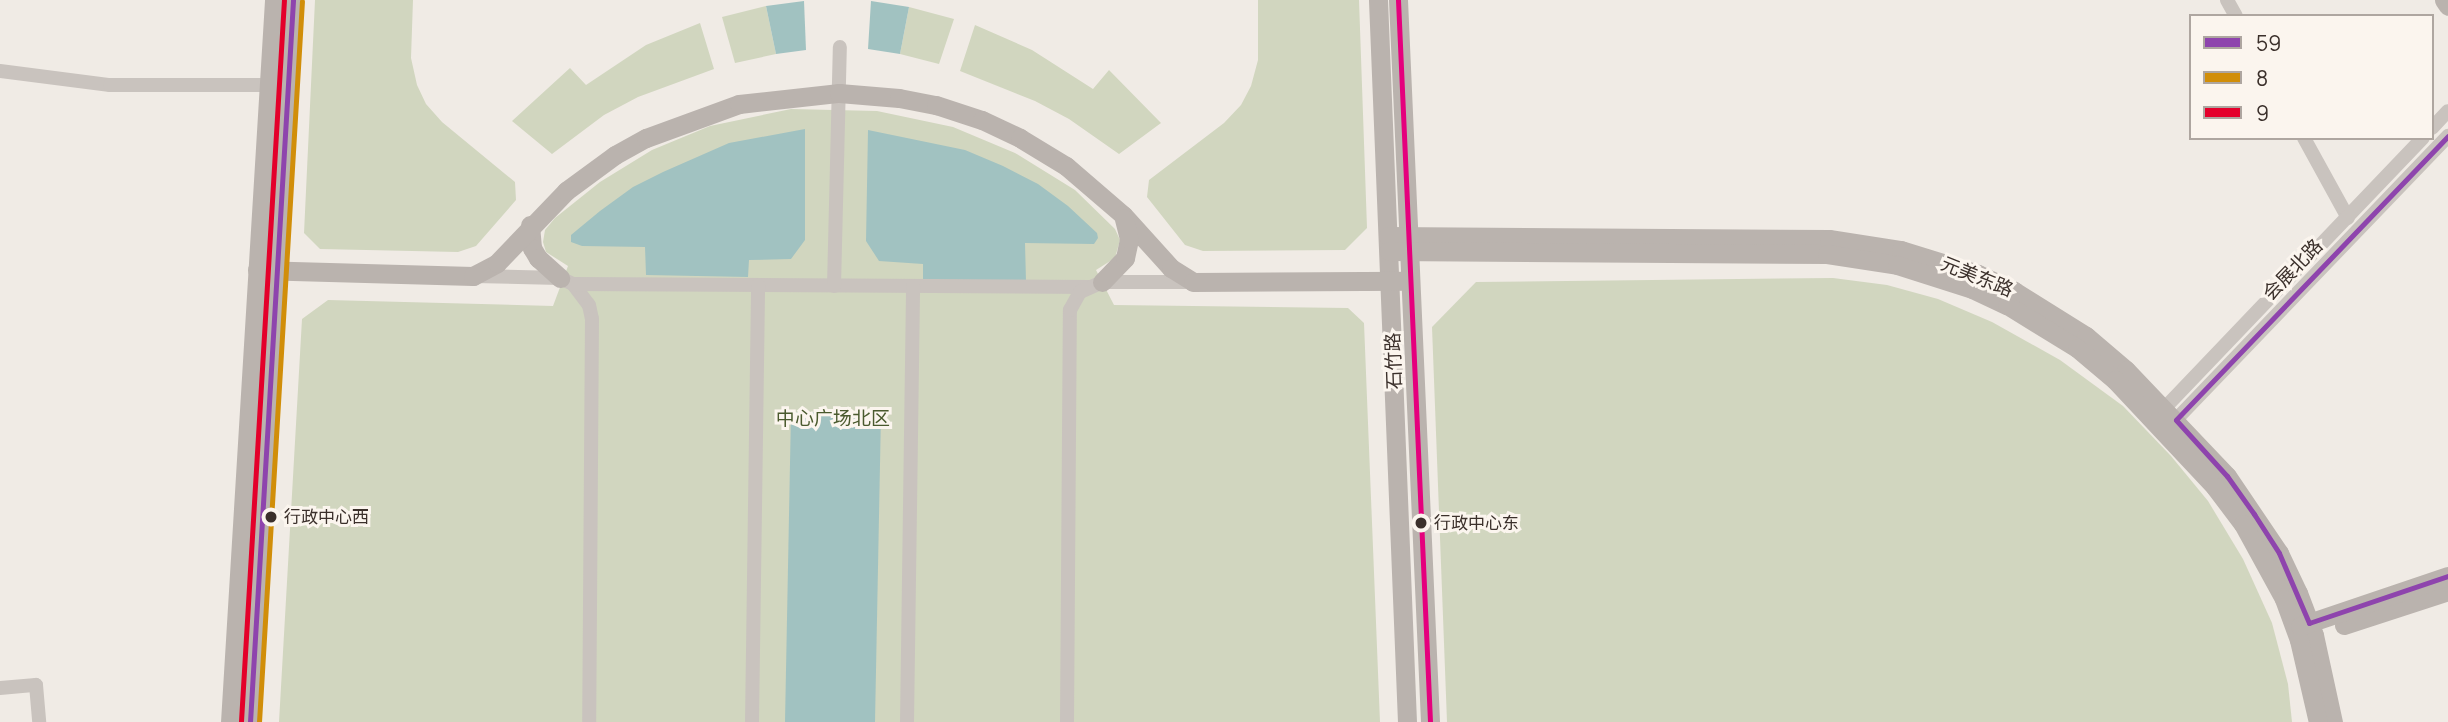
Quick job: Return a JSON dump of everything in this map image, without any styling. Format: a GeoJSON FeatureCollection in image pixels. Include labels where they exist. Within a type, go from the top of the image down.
{"type":"FeatureCollection","features":[{"type":"Feature","properties":{"kind":"street"},"geometry":{"type":"LineString","coordinates":[[250,722],[267,270],[269,85],[274,0]]}},
{"type":"Feature","properties":{"kind":"street"},"geometry":{"type":"LineString","coordinates":[[230,722],[267,270],[293,0]]}},
{"type":"Feature","properties":{"kind":"street","name":"石竹路"},"geometry":{"type":"LineString","coordinates":[[1378,0],[1407,722]]}},
{"type":"Feature","properties":{"kind":"street","name":"石竹路"},"geometry":{"type":"LineString","coordinates":[[1398,0],[1430,722]]}},
{"type":"Feature","properties":{"kind":"street"},"geometry":{"type":"LineString","coordinates":[[2444,0],[2448,6]]}},
{"type":"Feature","properties":{"kind":"street"},"geometry":{"type":"LineString","coordinates":[[834,286],[840,47]]}},
{"type":"Feature","properties":{"kind":"street"},"geometry":{"type":"LineString","coordinates":[[0,71],[110,85],[269,85]]}},
{"type":"Feature","properties":{"kind":"street"},"geometry":{"type":"LineString","coordinates":[[473,276],[497,263],[530,225],[591,172],[646,138],[679,123],[739,104],[809,94],[839,93],[899,98],[982,120],[1020,138],[1066,166],[1122,215],[1171,268],[1193,282]]}},
{"type":"Feature","properties":{"kind":"street"},"geometry":{"type":"LineString","coordinates":[[2434,126],[2448,111]]}},
{"type":"Feature","properties":{"kind":"street","name":"会展北路"},"geometry":{"type":"LineString","coordinates":[[2165,420],[2448,136]]}},
{"type":"Feature","properties":{"kind":"street"},"geometry":{"type":"LineString","coordinates":[[2305,140],[2348,218]]}},
{"type":"Feature","properties":{"kind":"street","name":"会展北路"},"geometry":{"type":"LineString","coordinates":[[2165,420],[2421,140]]}},
{"type":"Feature","properties":{"kind":"street"},"geometry":{"type":"LineString","coordinates":[[1067,722],[1069,322],[1074,300],[1117,269],[1128,249],[1128,232],[1122,215]]}},
{"type":"Feature","properties":{"kind":"street"},"geometry":{"type":"LineString","coordinates":[[530,225],[532,248],[538,258],[567,281],[589,305],[592,319],[589,722]]}},
{"type":"Feature","properties":{"kind":"street","name":"元美东路"},"geometry":{"type":"LineString","coordinates":[[1388,244],[1784,237],[1829,239],[1902,250],[1978,274],[2048,311],[2087,336],[2165,420],[2227,476],[2279,553],[2333,722]]}},
{"type":"Feature","properties":{"kind":"street"},"geometry":{"type":"LineString","coordinates":[[267,270],[567,281],[834,286],[1410,281]]}},
{"type":"Feature","properties":{"kind":"street"},"geometry":{"type":"LineString","coordinates":[[752,722],[758,285]]}},
{"type":"Feature","properties":{"kind":"street"},"geometry":{"type":"LineString","coordinates":[[907,722],[913,286]]}},
{"type":"Feature","properties":{"kind":"street"},"geometry":{"type":"LineString","coordinates":[[2304,632],[2448,576]]}},
{"type":"Feature","properties":{"kind":"street"},"geometry":{"type":"LineString","coordinates":[[2304,632],[2448,591]]}},
{"type":"Feature","properties":{"kind":"street","name":"元美东路"},"geometry":{"type":"LineString","coordinates":[[2304,632],[2318,722]]}},
{"type":"Feature","properties":{"kind":"street"},"geometry":{"type":"LineString","coordinates":[[0,688],[36,685],[38,722]]}},
{"type":"Feature","properties":{"kind":"green space"},"geometry":{"type":"Polygon","coordinates":[[[315,0],[413,0],[411,58],[417,85],[426,104],[442,122],[515,182],[516,200],[476,246],[458,252],[320,249],[304,233],[315,0]]]}},
{"type":"Feature","properties":{"kind":"green space"},"geometry":{"type":"Polygon","coordinates":[[[1258,0],[1359,0],[1367,228],[1345,250],[1203,251],[1185,245],[1147,197],[1149,180],[1224,123],[1241,105],[1251,86],[1258,60],[1258,0]]]}},
{"type":"Feature","properties":{"kind":"green space"},"geometry":{"type":"Polygon","coordinates":[[[766,6],[776,54],[735,63],[722,17],[766,6]]]}},
{"type":"Feature","properties":{"kind":"green space"},"geometry":{"type":"Polygon","coordinates":[[[909,7],[954,19],[939,64],[900,54],[909,7]]]}},
{"type":"Feature","properties":{"kind":"green space"},"geometry":{"type":"Polygon","coordinates":[[[700,23],[714,69],[638,97],[604,115],[552,154],[512,121],[570,68],[586,85],[646,45],[700,23]]]}},
{"type":"Feature","properties":{"kind":"green space"},"geometry":{"type":"Polygon","coordinates":[[[975,25],[1032,50],[1093,89],[1109,70],[1161,123],[1119,154],[1069,119],[1035,101],[960,71],[975,25]]]}},
{"type":"Feature","properties":{"kind":"green space","name":"中心广场北区"},"geometry":{"type":"Polygon","coordinates":[[[791,109],[877,111],[953,127],[1015,153],[1075,190],[1115,229],[1120,240],[1115,258],[1096,270],[1114,305],[1348,308],[1364,323],[1380,722],[279,722],[302,319],[328,300],[553,306],[568,266],[546,252],[543,242],[545,230],[555,218],[600,182],[652,150],[710,126],[791,109]]]}},
{"type":"Feature","properties":{"kind":"green space"},"geometry":{"type":"Polygon","coordinates":[[[1833,278],[1887,285],[1938,299],[1992,322],[2060,360],[2123,406],[2171,456],[2208,501],[2243,559],[2272,623],[2288,684],[2292,722],[1447,722],[1432,327],[1476,282],[1833,278]]]}},
{"type":"Feature","properties":{"kind":"water"},"geometry":{"type":"Polygon","coordinates":[[[804,1],[806,50],[776,54],[766,6],[804,1]]]}},
{"type":"Feature","properties":{"kind":"water"},"geometry":{"type":"Polygon","coordinates":[[[871,1],[909,7],[900,54],[868,49],[871,1]]]}},
{"type":"Feature","properties":{"kind":"water"},"geometry":{"type":"Polygon","coordinates":[[[805,129],[805,240],[791,259],[749,260],[748,277],[646,275],[645,247],[582,246],[571,242],[571,235],[600,211],[633,187],[663,172],[729,143],[805,129]]]}},
{"type":"Feature","properties":{"kind":"water"},"geometry":{"type":"Polygon","coordinates":[[[868,130],[965,150],[1003,166],[1038,184],[1068,206],[1097,233],[1098,238],[1094,244],[1025,243],[1026,281],[923,280],[923,264],[879,261],[866,241],[868,130]]]}},
{"type":"Feature","properties":{"kind":"water"},"geometry":{"type":"Polygon","coordinates":[[[791,412],[881,413],[875,722],[785,722],[791,412]]]}},
{"type":"Feature","properties":{"kind":"transit line","name":"9"},"geometry":{"type":"LineString","coordinates":[[241,721],[284,0]]}},
{"type":"Feature","properties":{"kind":"transit line","name":"59"},"geometry":{"type":"LineString","coordinates":[[250,722],[293,0]]}},
{"type":"Feature","properties":{"kind":"transit line"},"geometry":{"type":"LineString","coordinates":[[1398,0],[1430,722]]}},
{"type":"Feature","properties":{"kind":"transit line","name":"8"},"geometry":{"type":"LineString","coordinates":[[259,722],[302,1]]}},
{"type":"Feature","properties":{"kind":"transit line","name":"59"},"geometry":{"type":"LineString","coordinates":[[2448,136],[2176,420],[2227,476],[2254,514],[2279,553],[2309,623],[2448,576]]}},
{"type":"Feature","properties":{"kind":"place","name":"行政中心西"},"geometry":{"type":"Point","coordinates":[271,517]}},
{"type":"Feature","properties":{"kind":"place","name":"行政中心东"},"geometry":{"type":"Point","coordinates":[1421,523]}}]}
